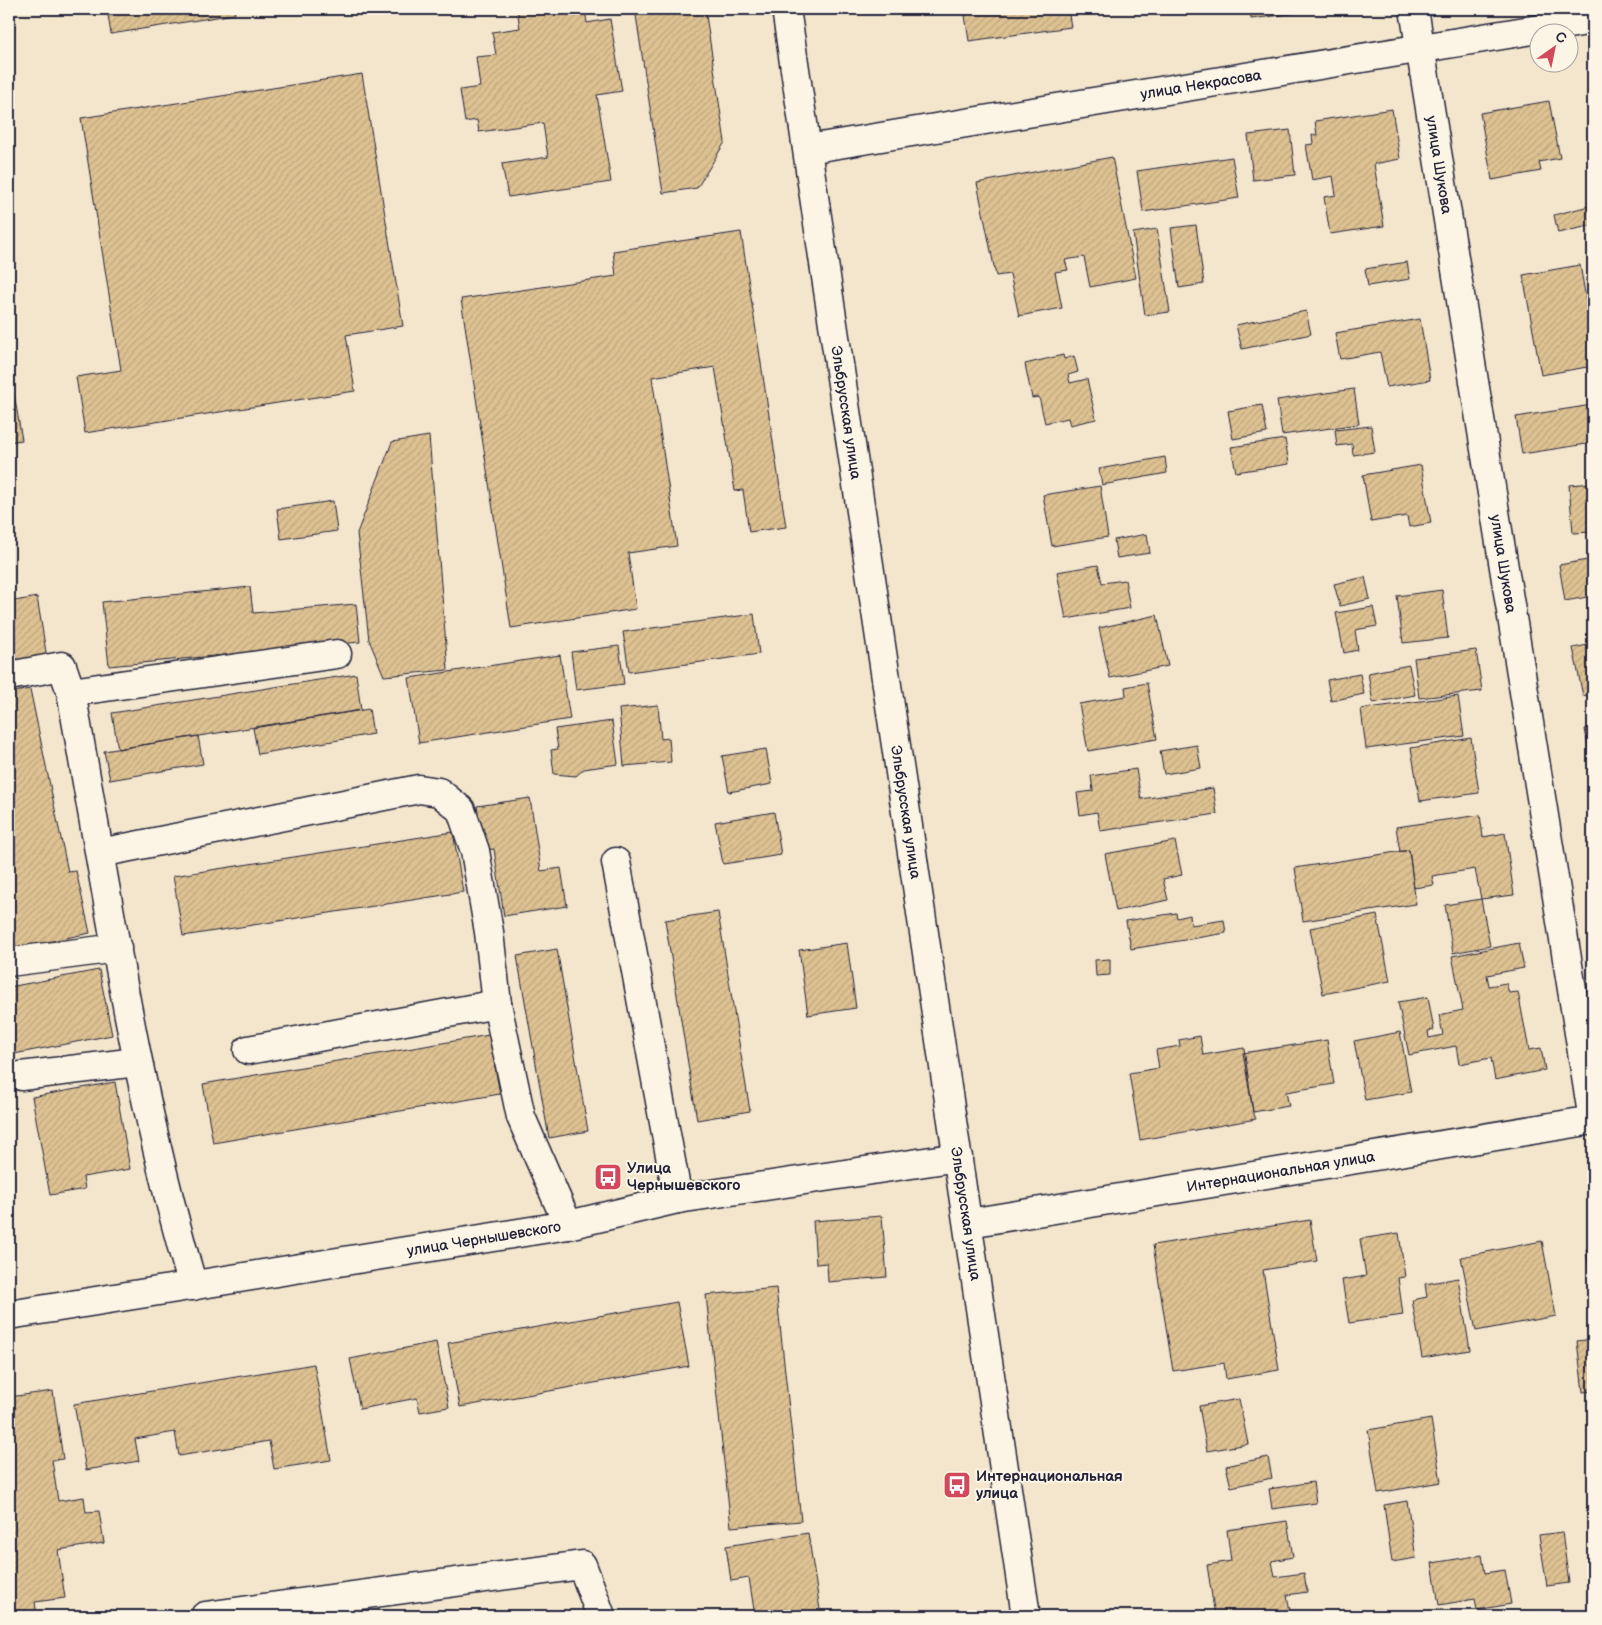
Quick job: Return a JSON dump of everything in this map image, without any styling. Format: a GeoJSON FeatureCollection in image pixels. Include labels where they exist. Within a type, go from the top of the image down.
{"type":"FeatureCollection","features":[{"type":"Feature","properties":{"kind":"street","name":"Эльбрусская улица"},"geometry":{"type":"LineString","coordinates":[[786,9],[969,1223],[1026,1616]]}},
{"type":"Feature","properties":{"kind":"street","name":"улица Шукова"},"geometry":{"type":"LineString","coordinates":[[1414,9],[1593,1120]]}},
{"type":"Feature","properties":{"kind":"street","name":"улица Некрасова"},"geometry":{"type":"LineString","coordinates":[[808,149],[1420,50],[1593,20]]}},
{"type":"Feature","properties":{"kind":"street"},"geometry":{"type":"LineString","coordinates":[[72,692],[337,654]]}},
{"type":"Feature","properties":{"kind":"street"},"geometry":{"type":"LineString","coordinates":[[9,676],[62,666],[72,692],[137,1062],[169,1204],[193,1286]]}},
{"type":"Feature","properties":{"kind":"street"},"geometry":{"type":"LineString","coordinates":[[100,852],[419,789],[440,792],[461,810],[475,851],[489,932],[496,1004],[521,1117],[568,1225]]}},
{"type":"Feature","properties":{"kind":"street"},"geometry":{"type":"LineString","coordinates":[[616,862],[678,1199]]}},
{"type":"Feature","properties":{"kind":"street"},"geometry":{"type":"LineString","coordinates":[[9,962],[117,948]]}},
{"type":"Feature","properties":{"kind":"street"},"geometry":{"type":"LineString","coordinates":[[248,1050],[496,1004]]}},
{"type":"Feature","properties":{"kind":"street"},"geometry":{"type":"LineString","coordinates":[[21,1076],[137,1062]]}},
{"type":"Feature","properties":{"kind":"street","name":"Интернациональная улица"},"geometry":{"type":"LineString","coordinates":[[969,1223],[1593,1120]]}},
{"type":"Feature","properties":{"kind":"street","name":"улица Чернышевского"},"geometry":{"type":"LineString","coordinates":[[9,1315],[568,1225],[678,1199],[958,1156]]}},
{"type":"Feature","properties":{"kind":"street"},"geometry":{"type":"LineString","coordinates":[[205,1616],[582,1565],[601,1616]]}},
{"type":"Feature","properties":{"kind":"building"},"geometry":{"type":"Polygon","coordinates":[[[107,9],[234,9],[235,14],[111,34],[107,9]]]}},
{"type":"Feature","properties":{"kind":"building"},"geometry":{"type":"Polygon","coordinates":[[[517,9],[585,9],[587,23],[610,19],[622,91],[597,95],[611,182],[508,197],[502,164],[548,157],[543,123],[479,132],[477,120],[465,122],[460,90],[480,87],[476,57],[496,55],[492,32],[520,28],[517,9]]]}},
{"type":"Feature","properties":{"kind":"building"},"geometry":{"type":"Polygon","coordinates":[[[635,9],[705,9],[725,142],[697,188],[663,193],[635,9]]]}},
{"type":"Feature","properties":{"kind":"building"},"geometry":{"type":"Polygon","coordinates":[[[964,9],[1068,9],[1071,27],[969,41],[964,9]]]}},
{"type":"Feature","properties":{"kind":"building"},"geometry":{"type":"Polygon","coordinates":[[[1250,9],[1296,9],[1297,13],[1251,19],[1250,9]]]}},
{"type":"Feature","properties":{"kind":"building"},"geometry":{"type":"Polygon","coordinates":[[[362,74],[403,326],[346,335],[355,391],[85,433],[76,377],[121,370],[81,118],[362,74]]]}},
{"type":"Feature","properties":{"kind":"building"},"geometry":{"type":"Polygon","coordinates":[[[1549,101],[1560,158],[1539,162],[1541,171],[1492,180],[1480,113],[1549,101]]]}},
{"type":"Feature","properties":{"kind":"building"},"geometry":{"type":"Polygon","coordinates":[[[1392,109],[1400,159],[1374,164],[1384,226],[1330,234],[1324,197],[1336,195],[1333,176],[1312,180],[1306,145],[1313,144],[1312,135],[1317,135],[1315,121],[1392,109]]]}},
{"type":"Feature","properties":{"kind":"building"},"geometry":{"type":"Polygon","coordinates":[[[1290,130],[1295,175],[1253,180],[1248,135],[1290,130]]]}},
{"type":"Feature","properties":{"kind":"building"},"geometry":{"type":"Polygon","coordinates":[[[1112,157],[1136,278],[1090,287],[1084,257],[1065,260],[1068,270],[1055,272],[1062,308],[1019,316],[1010,274],[996,276],[977,183],[1112,157]]]}},
{"type":"Feature","properties":{"kind":"building"},"geometry":{"type":"Polygon","coordinates":[[[1232,157],[1239,198],[1143,212],[1137,171],[1232,157]]]}},
{"type":"Feature","properties":{"kind":"building"},"geometry":{"type":"Polygon","coordinates":[[[1593,205],[1593,225],[1558,233],[1554,215],[1593,205]]]}},
{"type":"Feature","properties":{"kind":"building"},"geometry":{"type":"Polygon","coordinates":[[[1196,225],[1204,284],[1179,288],[1171,228],[1196,225]]]}},
{"type":"Feature","properties":{"kind":"building"},"geometry":{"type":"Polygon","coordinates":[[[1157,229],[1170,312],[1145,315],[1133,233],[1157,229]]]}},
{"type":"Feature","properties":{"kind":"building"},"geometry":{"type":"Polygon","coordinates":[[[741,232],[786,527],[749,532],[743,490],[735,491],[715,367],[652,377],[677,546],[628,553],[636,609],[511,628],[461,299],[616,276],[613,251],[741,232]]]}},
{"type":"Feature","properties":{"kind":"building"},"geometry":{"type":"Polygon","coordinates":[[[1407,262],[1410,279],[1368,286],[1365,269],[1407,262]]]}},
{"type":"Feature","properties":{"kind":"building"},"geometry":{"type":"Polygon","coordinates":[[[1580,265],[1593,338],[1593,366],[1541,375],[1523,275],[1580,265]]]}},
{"type":"Feature","properties":{"kind":"building"},"geometry":{"type":"Polygon","coordinates":[[[1306,311],[1311,334],[1242,349],[1236,325],[1306,311]]]}},
{"type":"Feature","properties":{"kind":"building"},"geometry":{"type":"Polygon","coordinates":[[[1420,319],[1430,380],[1387,387],[1380,352],[1340,359],[1335,333],[1420,319]]]}},
{"type":"Feature","properties":{"kind":"building"},"geometry":{"type":"Polygon","coordinates":[[[1063,355],[1064,359],[1074,356],[1078,372],[1068,375],[1070,383],[1087,379],[1096,419],[1070,425],[1068,418],[1045,423],[1039,397],[1032,398],[1025,364],[1063,355]]]}},
{"type":"Feature","properties":{"kind":"building"},"geometry":{"type":"Polygon","coordinates":[[[9,365],[22,440],[9,442],[9,365]]]}},
{"type":"Feature","properties":{"kind":"building"},"geometry":{"type":"Polygon","coordinates":[[[1354,389],[1359,424],[1282,435],[1277,400],[1354,389]]]}},
{"type":"Feature","properties":{"kind":"building"},"geometry":{"type":"Polygon","coordinates":[[[1262,405],[1267,433],[1233,439],[1228,411],[1262,405]]]}},
{"type":"Feature","properties":{"kind":"building"},"geometry":{"type":"Polygon","coordinates":[[[1592,405],[1593,443],[1522,454],[1516,417],[1592,405]]]}},
{"type":"Feature","properties":{"kind":"building"},"geometry":{"type":"Polygon","coordinates":[[[1371,426],[1375,452],[1353,455],[1352,444],[1337,446],[1335,430],[1371,426]]]}},
{"type":"Feature","properties":{"kind":"building"},"geometry":{"type":"Polygon","coordinates":[[[429,436],[448,670],[384,676],[369,640],[357,533],[392,442],[429,436]]]}},
{"type":"Feature","properties":{"kind":"building"},"geometry":{"type":"Polygon","coordinates":[[[1285,439],[1289,464],[1236,472],[1231,447],[1285,439]]]}},
{"type":"Feature","properties":{"kind":"building"},"geometry":{"type":"Polygon","coordinates":[[[1165,457],[1167,473],[1102,485],[1099,469],[1165,457]]]}},
{"type":"Feature","properties":{"kind":"building"},"geometry":{"type":"Polygon","coordinates":[[[1421,465],[1431,523],[1409,527],[1407,516],[1371,522],[1363,475],[1421,465]]]}},
{"type":"Feature","properties":{"kind":"building"},"geometry":{"type":"Polygon","coordinates":[[[1593,483],[1593,532],[1573,533],[1569,485],[1593,483]]]}},
{"type":"Feature","properties":{"kind":"building"},"geometry":{"type":"Polygon","coordinates":[[[1100,486],[1108,537],[1052,546],[1043,495],[1100,486]]]}},
{"type":"Feature","properties":{"kind":"building"},"geometry":{"type":"Polygon","coordinates":[[[333,501],[337,531],[281,539],[277,509],[333,501]]]}},
{"type":"Feature","properties":{"kind":"building"},"geometry":{"type":"Polygon","coordinates":[[[1147,534],[1150,553],[1117,558],[1114,540],[1147,534]]]}},
{"type":"Feature","properties":{"kind":"building"},"geometry":{"type":"Polygon","coordinates":[[[1593,559],[1593,596],[1565,601],[1559,565],[1593,559]]]}},
{"type":"Feature","properties":{"kind":"building"},"geometry":{"type":"Polygon","coordinates":[[[1098,565],[1102,583],[1125,580],[1130,608],[1066,619],[1057,572],[1098,565]]]}},
{"type":"Feature","properties":{"kind":"building"},"geometry":{"type":"Polygon","coordinates":[[[1365,577],[1370,599],[1340,606],[1334,584],[1365,577]]]}},
{"type":"Feature","properties":{"kind":"building"},"geometry":{"type":"Polygon","coordinates":[[[250,587],[253,613],[356,604],[360,642],[109,666],[102,602],[250,587]]]}},
{"type":"Feature","properties":{"kind":"building"},"geometry":{"type":"Polygon","coordinates":[[[1442,590],[1448,638],[1403,643],[1397,596],[1442,590]]]}},
{"type":"Feature","properties":{"kind":"building"},"geometry":{"type":"Polygon","coordinates":[[[37,597],[47,658],[9,664],[9,602],[37,597]]]}},
{"type":"Feature","properties":{"kind":"building"},"geometry":{"type":"Polygon","coordinates":[[[1373,607],[1377,626],[1355,630],[1358,650],[1344,653],[1336,613],[1373,607]]]}},
{"type":"Feature","properties":{"kind":"building"},"geometry":{"type":"Polygon","coordinates":[[[754,614],[759,654],[629,672],[623,632],[754,614]]]}},
{"type":"Feature","properties":{"kind":"building"},"geometry":{"type":"Polygon","coordinates":[[[1157,615],[1168,666],[1110,678],[1099,628],[1157,615]]]}},
{"type":"Feature","properties":{"kind":"building"},"geometry":{"type":"Polygon","coordinates":[[[1593,644],[1593,694],[1583,696],[1573,648],[1593,644]]]}},
{"type":"Feature","properties":{"kind":"building"},"geometry":{"type":"Polygon","coordinates":[[[619,646],[624,684],[576,690],[571,652],[619,646]]]}},
{"type":"Feature","properties":{"kind":"building"},"geometry":{"type":"Polygon","coordinates":[[[1476,650],[1482,691],[1419,698],[1414,658],[1476,650]]]}},
{"type":"Feature","properties":{"kind":"building"},"geometry":{"type":"Polygon","coordinates":[[[560,655],[570,719],[419,743],[409,678],[560,655]]]}},
{"type":"Feature","properties":{"kind":"building"},"geometry":{"type":"Polygon","coordinates":[[[1409,665],[1415,695],[1373,703],[1368,673],[1409,665]]]}},
{"type":"Feature","properties":{"kind":"building"},"geometry":{"type":"Polygon","coordinates":[[[356,674],[361,710],[118,749],[112,713],[356,674]]]}},
{"type":"Feature","properties":{"kind":"building"},"geometry":{"type":"Polygon","coordinates":[[[1360,674],[1364,694],[1331,701],[1327,680],[1360,674]]]}},
{"type":"Feature","properties":{"kind":"building"},"geometry":{"type":"Polygon","coordinates":[[[1147,683],[1157,739],[1088,751],[1079,704],[1126,696],[1125,687],[1147,683]]]}},
{"type":"Feature","properties":{"kind":"building"},"geometry":{"type":"Polygon","coordinates":[[[30,689],[68,872],[76,871],[90,933],[14,949],[9,924],[9,693],[30,689]]]}},
{"type":"Feature","properties":{"kind":"building"},"geometry":{"type":"Polygon","coordinates":[[[1458,696],[1464,736],[1366,749],[1361,709],[1458,696]]]}},
{"type":"Feature","properties":{"kind":"building"},"geometry":{"type":"Polygon","coordinates":[[[658,705],[661,739],[669,738],[671,762],[624,766],[619,709],[658,705]]]}},
{"type":"Feature","properties":{"kind":"building"},"geometry":{"type":"Polygon","coordinates":[[[369,709],[373,734],[258,754],[253,728],[369,709]]]}},
{"type":"Feature","properties":{"kind":"building"},"geometry":{"type":"Polygon","coordinates":[[[612,721],[618,764],[584,769],[576,776],[554,774],[551,750],[558,749],[555,729],[612,721]]]}},
{"type":"Feature","properties":{"kind":"building"},"geometry":{"type":"Polygon","coordinates":[[[1593,727],[1593,764],[1591,764],[1585,729],[1593,727]]]}},
{"type":"Feature","properties":{"kind":"building"},"geometry":{"type":"Polygon","coordinates":[[[198,736],[203,764],[110,780],[104,751],[198,736]]]}},
{"type":"Feature","properties":{"kind":"building"},"geometry":{"type":"Polygon","coordinates":[[[1471,738],[1479,793],[1420,801],[1411,748],[1471,738]]]}},
{"type":"Feature","properties":{"kind":"building"},"geometry":{"type":"Polygon","coordinates":[[[1197,745],[1201,768],[1164,774],[1160,751],[1197,745]]]}},
{"type":"Feature","properties":{"kind":"building"},"geometry":{"type":"Polygon","coordinates":[[[766,749],[772,784],[729,792],[722,756],[766,749]]]}},
{"type":"Feature","properties":{"kind":"building"},"geometry":{"type":"Polygon","coordinates":[[[1136,769],[1141,799],[1213,788],[1217,814],[1100,831],[1097,812],[1080,815],[1077,793],[1093,791],[1091,776],[1136,769]]]}},
{"type":"Feature","properties":{"kind":"building"},"geometry":{"type":"Polygon","coordinates":[[[530,798],[541,871],[561,868],[567,906],[504,916],[494,849],[484,850],[477,806],[530,798]]]}},
{"type":"Feature","properties":{"kind":"building"},"geometry":{"type":"Polygon","coordinates":[[[774,812],[781,855],[723,864],[715,822],[774,812]]]}},
{"type":"Feature","properties":{"kind":"building"},"geometry":{"type":"Polygon","coordinates":[[[1480,815],[1483,837],[1505,833],[1514,895],[1481,899],[1475,869],[1432,876],[1434,885],[1414,888],[1409,850],[1400,852],[1396,827],[1480,815]]]}},
{"type":"Feature","properties":{"kind":"building"},"geometry":{"type":"Polygon","coordinates":[[[453,832],[463,892],[183,936],[173,876],[453,832]]]}},
{"type":"Feature","properties":{"kind":"building"},"geometry":{"type":"Polygon","coordinates":[[[1175,841],[1182,875],[1163,879],[1168,900],[1116,911],[1105,854],[1175,841]]]}},
{"type":"Feature","properties":{"kind":"building"},"geometry":{"type":"Polygon","coordinates":[[[1409,850],[1416,904],[1303,921],[1295,868],[1409,850]]]}},
{"type":"Feature","properties":{"kind":"building"},"geometry":{"type":"Polygon","coordinates":[[[1481,899],[1490,946],[1453,953],[1445,905],[1481,899]]]}},
{"type":"Feature","properties":{"kind":"building"},"geometry":{"type":"Polygon","coordinates":[[[718,912],[750,1111],[697,1120],[665,920],[718,912]]]}},
{"type":"Feature","properties":{"kind":"building"},"geometry":{"type":"Polygon","coordinates":[[[1176,913],[1177,918],[1190,915],[1191,925],[1224,920],[1226,933],[1131,949],[1126,921],[1176,913]]]}},
{"type":"Feature","properties":{"kind":"building"},"geometry":{"type":"Polygon","coordinates":[[[1377,915],[1390,981],[1323,994],[1310,928],[1377,915]]]}},
{"type":"Feature","properties":{"kind":"building"},"geometry":{"type":"Polygon","coordinates":[[[847,943],[856,1008],[808,1015],[799,950],[847,943]]]}},
{"type":"Feature","properties":{"kind":"building"},"geometry":{"type":"Polygon","coordinates":[[[1519,943],[1524,968],[1487,975],[1489,986],[1506,983],[1509,993],[1518,992],[1529,1050],[1541,1048],[1545,1070],[1495,1080],[1491,1058],[1459,1064],[1456,1046],[1409,1055],[1398,1002],[1428,997],[1434,1030],[1428,1031],[1429,1038],[1443,1035],[1439,1015],[1463,1010],[1452,956],[1519,943]]]}},
{"type":"Feature","properties":{"kind":"building"},"geometry":{"type":"Polygon","coordinates":[[[557,949],[588,1131],[549,1138],[517,956],[557,949]]]}},
{"type":"Feature","properties":{"kind":"building"},"geometry":{"type":"Polygon","coordinates":[[[1110,959],[1110,975],[1096,976],[1095,960],[1110,959]]]}},
{"type":"Feature","properties":{"kind":"building"},"geometry":{"type":"Polygon","coordinates":[[[99,970],[112,1035],[9,1055],[9,987],[99,970]]]}},
{"type":"Feature","properties":{"kind":"building"},"geometry":{"type":"Polygon","coordinates":[[[1400,1032],[1411,1092],[1365,1100],[1354,1041],[1400,1032]]]}},
{"type":"Feature","properties":{"kind":"building"},"geometry":{"type":"Polygon","coordinates":[[[489,1035],[500,1094],[213,1143],[203,1084],[489,1035]]]}},
{"type":"Feature","properties":{"kind":"building"},"geometry":{"type":"Polygon","coordinates":[[[1200,1036],[1203,1055],[1244,1048],[1253,1112],[1256,1119],[1140,1140],[1129,1073],[1159,1068],[1156,1050],[1180,1046],[1179,1040],[1200,1036]]]}},
{"type":"Feature","properties":{"kind":"building"},"geometry":{"type":"Polygon","coordinates":[[[1327,1040],[1334,1084],[1286,1092],[1289,1106],[1253,1112],[1243,1053],[1327,1040]]]}},
{"type":"Feature","properties":{"kind":"building"},"geometry":{"type":"Polygon","coordinates":[[[115,1082],[130,1169],[83,1177],[85,1189],[50,1195],[32,1097],[115,1082]]]}},
{"type":"Feature","properties":{"kind":"building"},"geometry":{"type":"Polygon","coordinates":[[[882,1216],[887,1277],[828,1282],[827,1263],[816,1264],[813,1221],[882,1216]]]}},
{"type":"Feature","properties":{"kind":"building"},"geometry":{"type":"Polygon","coordinates":[[[1310,1220],[1317,1261],[1263,1270],[1279,1370],[1226,1379],[1224,1363],[1173,1371],[1153,1245],[1310,1220]]]}},
{"type":"Feature","properties":{"kind":"building"},"geometry":{"type":"Polygon","coordinates":[[[1399,1233],[1405,1277],[1398,1278],[1403,1315],[1349,1323],[1342,1280],[1366,1276],[1360,1239],[1399,1233]]]}},
{"type":"Feature","properties":{"kind":"building"},"geometry":{"type":"Polygon","coordinates":[[[1542,1241],[1556,1316],[1476,1331],[1461,1257],[1542,1241]]]}},
{"type":"Feature","properties":{"kind":"building"},"geometry":{"type":"Polygon","coordinates":[[[1593,1248],[1593,1296],[1586,1249],[1593,1248]]]}},
{"type":"Feature","properties":{"kind":"building"},"geometry":{"type":"Polygon","coordinates":[[[1458,1278],[1470,1350],[1422,1358],[1412,1300],[1427,1297],[1425,1284],[1458,1278]]]}},
{"type":"Feature","properties":{"kind":"building"},"geometry":{"type":"Polygon","coordinates":[[[776,1288],[801,1521],[731,1527],[706,1295],[776,1288]]]}},
{"type":"Feature","properties":{"kind":"building"},"geometry":{"type":"Polygon","coordinates":[[[677,1302],[689,1366],[460,1407],[448,1343],[677,1302]]]}},
{"type":"Feature","properties":{"kind":"building"},"geometry":{"type":"Polygon","coordinates":[[[1593,1339],[1593,1391],[1583,1392],[1577,1341],[1593,1339]]]}},
{"type":"Feature","properties":{"kind":"building"},"geometry":{"type":"Polygon","coordinates":[[[436,1342],[449,1407],[420,1412],[417,1398],[360,1409],[350,1359],[436,1342]]]}},
{"type":"Feature","properties":{"kind":"building"},"geometry":{"type":"Polygon","coordinates":[[[314,1364],[331,1460],[274,1469],[269,1441],[179,1456],[175,1432],[135,1439],[139,1461],[86,1470],[74,1404],[314,1364]]]}},
{"type":"Feature","properties":{"kind":"building"},"geometry":{"type":"Polygon","coordinates":[[[53,1391],[63,1459],[52,1460],[58,1501],[84,1497],[86,1512],[99,1511],[104,1543],[58,1550],[65,1598],[35,1602],[37,1616],[9,1616],[9,1397],[53,1391]]]}},
{"type":"Feature","properties":{"kind":"building"},"geometry":{"type":"Polygon","coordinates":[[[1239,1399],[1248,1444],[1207,1451],[1199,1406],[1239,1399]]]}},
{"type":"Feature","properties":{"kind":"building"},"geometry":{"type":"Polygon","coordinates":[[[1431,1419],[1441,1482],[1378,1493],[1368,1430],[1431,1419]]]}},
{"type":"Feature","properties":{"kind":"building"},"geometry":{"type":"Polygon","coordinates":[[[1268,1457],[1272,1478],[1231,1487],[1226,1466],[1268,1457]]]}},
{"type":"Feature","properties":{"kind":"building"},"geometry":{"type":"Polygon","coordinates":[[[1313,1482],[1316,1503],[1272,1509],[1269,1489],[1313,1482]]]}},
{"type":"Feature","properties":{"kind":"building"},"geometry":{"type":"Polygon","coordinates":[[[1407,1501],[1416,1558],[1392,1562],[1384,1505],[1407,1501]]]}},
{"type":"Feature","properties":{"kind":"building"},"geometry":{"type":"Polygon","coordinates":[[[1287,1521],[1293,1557],[1272,1561],[1275,1577],[1304,1573],[1307,1592],[1287,1595],[1291,1616],[1215,1616],[1207,1565],[1231,1561],[1227,1530],[1287,1521]]]}},
{"type":"Feature","properties":{"kind":"building"},"geometry":{"type":"Polygon","coordinates":[[[1562,1532],[1569,1583],[1547,1586],[1539,1535],[1562,1532]]]}},
{"type":"Feature","properties":{"kind":"building"},"geometry":{"type":"Polygon","coordinates":[[[808,1533],[821,1616],[755,1616],[749,1578],[731,1581],[726,1546],[808,1533]]]}},
{"type":"Feature","properties":{"kind":"building"},"geometry":{"type":"Polygon","coordinates":[[[1482,1555],[1485,1573],[1505,1570],[1511,1604],[1477,1610],[1475,1599],[1439,1605],[1432,1563],[1482,1555]]]}},
{"type":"Feature","properties":{"kind":"place","name":"Улица Чернышевского"},"geometry":{"type":"Point","coordinates":[608,1177]}},
{"type":"Feature","properties":{"kind":"place","name":"Интернациональная улица"},"geometry":{"type":"Point","coordinates":[957,1485]}}]}
